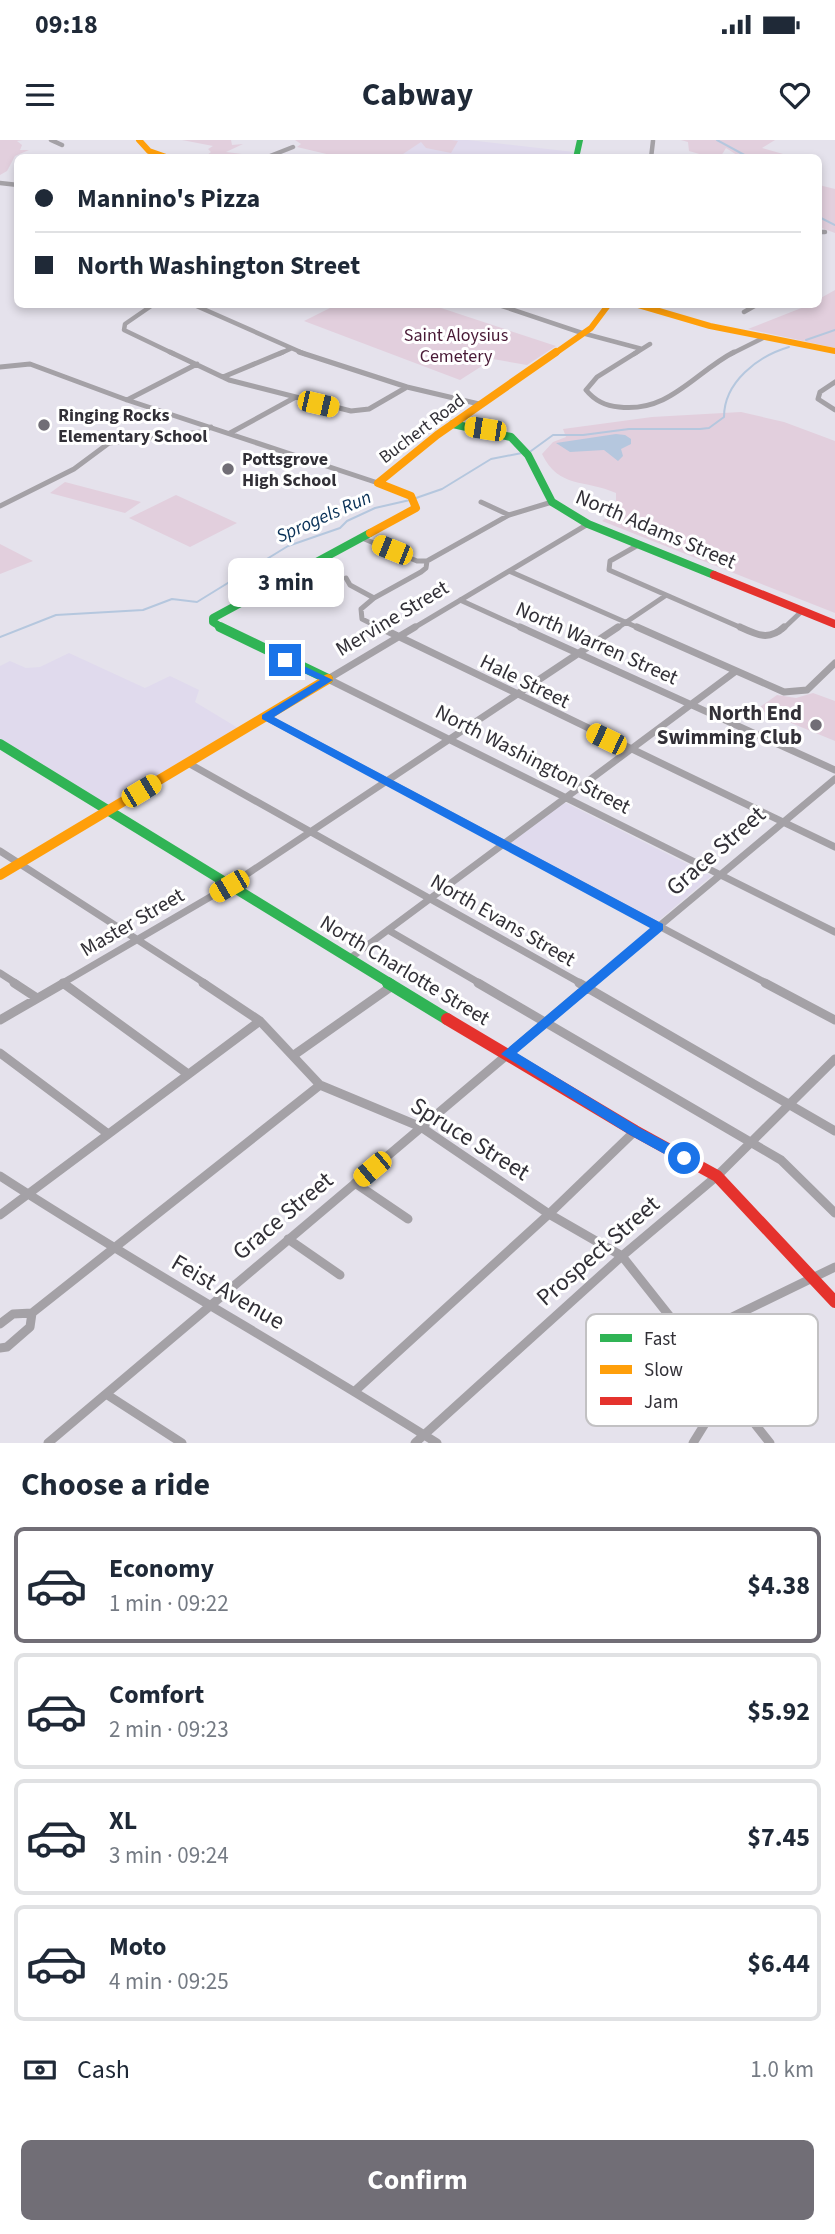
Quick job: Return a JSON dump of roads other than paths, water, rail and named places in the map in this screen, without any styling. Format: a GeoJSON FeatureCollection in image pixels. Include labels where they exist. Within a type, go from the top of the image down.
{"type":"FeatureCollection","features":[{"type":"Feature","properties":{"kind":"street"},"geometry":{"type":"LineString","coordinates":[[51,140],[62,145]]}},
{"type":"Feature","properties":{"kind":"street"},"geometry":{"type":"LineString","coordinates":[[139,140],[149,151],[158,154]]}},
{"type":"Feature","properties":{"kind":"street"},"geometry":{"type":"LineString","coordinates":[[275,154],[293,147]]}},
{"type":"Feature","properties":{"kind":"street"},"geometry":{"type":"LineString","coordinates":[[147,308],[125,324],[124,330],[223,377],[294,398],[343,410],[360,411],[378,405],[407,387]]}},
{"type":"Feature","properties":{"kind":"street"},"geometry":{"type":"LineString","coordinates":[[201,308],[290,349],[407,387],[480,404]]}},
{"type":"Feature","properties":{"kind":"street"},"geometry":{"type":"LineString","coordinates":[[507,308],[582,334],[642,349]]}},
{"type":"Feature","properties":{"kind":"street","name":"Buchert Road"},"geometry":{"type":"LineString","coordinates":[[213,622],[213,618],[220,612],[416,508],[412,499],[378,483],[480,404],[582,334],[597,322],[606,308]]}},
{"type":"Feature","properties":{"kind":"street"},"geometry":{"type":"LineString","coordinates":[[648,308],[690,321],[835,351]]}},
{"type":"Feature","properties":{"kind":"street"},"geometry":{"type":"LineString","coordinates":[[744,312],[752,308]]}},
{"type":"Feature","properties":{"kind":"street"},"geometry":{"type":"LineString","coordinates":[[650,344],[597,377],[586,390],[592,398],[604,405],[632,410],[656,405],[683,391],[721,359],[765,337]]}},
{"type":"Feature","properties":{"kind":"street"},"geometry":{"type":"LineString","coordinates":[[223,377],[290,349]]}},
{"type":"Feature","properties":{"kind":"street"},"geometry":{"type":"LineString","coordinates":[[0,367],[30,364],[127,400],[378,483]]}},
{"type":"Feature","properties":{"kind":"street"},"geometry":{"type":"LineString","coordinates":[[127,400],[197,364]]}},
{"type":"Feature","properties":{"kind":"street"},"geometry":{"type":"LineString","coordinates":[[835,382],[820,392],[818,398],[835,410]]}},
{"type":"Feature","properties":{"kind":"street"},"geometry":{"type":"LineString","coordinates":[[230,433],[294,398]]}},
{"type":"Feature","properties":{"kind":"street","name":"North Adams Street"},"geometry":{"type":"LineString","coordinates":[[453,424],[511,437],[526,452],[552,502],[588,524],[835,624]]}},
{"type":"Feature","properties":{"kind":"street"},"geometry":{"type":"LineString","coordinates":[[0,506],[74,469],[109,443],[120,439],[184,435],[211,427]]}},
{"type":"Feature","properties":{"kind":"street"},"geometry":{"type":"LineString","coordinates":[[481,502],[509,515]]}},
{"type":"Feature","properties":{"kind":"street"},"geometry":{"type":"LineString","coordinates":[[362,538],[417,561],[427,561],[509,515],[552,502]]}},
{"type":"Feature","properties":{"kind":"street","name":"Mervine Street"},"geometry":{"type":"LineString","coordinates":[[0,875],[588,524]]}},
{"type":"Feature","properties":{"kind":"street"},"geometry":{"type":"LineString","coordinates":[[640,544],[610,561],[609,570],[763,637],[777,634],[802,611]]}},
{"type":"Feature","properties":{"kind":"street"},"geometry":{"type":"LineString","coordinates":[[346,578],[350,585],[374,597],[422,572],[427,561]]}},
{"type":"Feature","properties":{"kind":"street"},"geometry":{"type":"LineString","coordinates":[[509,571],[784,692],[795,694],[810,690],[835,663]]}},
{"type":"Feature","properties":{"kind":"street","name":"Master Street"},"geometry":{"type":"LineString","coordinates":[[0,1020],[229,886],[452,740],[664,596]]}},
{"type":"Feature","properties":{"kind":"street","name":"Hale Street"},"geometry":{"type":"LineString","coordinates":[[374,597],[361,609],[362,620],[368,624],[835,847]]}},
{"type":"Feature","properties":{"kind":"street","name":"North Warren Street"},"geometry":{"type":"LineString","coordinates":[[460,600],[835,770]]}},
{"type":"Feature","properties":{"kind":"street","name":"North Washington Street"},"geometry":{"type":"LineString","coordinates":[[213,622],[835,933]]}},
{"type":"Feature","properties":{"kind":"street"},"geometry":{"type":"LineString","coordinates":[[349,959],[736,671]]}},
{"type":"Feature","properties":{"kind":"street"},"geometry":{"type":"LineString","coordinates":[[266,717],[835,1020]]}},
{"type":"Feature","properties":{"kind":"street","name":"North Charlotte Street"},"geometry":{"type":"LineString","coordinates":[[0,744],[392,986],[635,1131],[717,1176],[835,1302]]}},
{"type":"Feature","properties":{"kind":"street","name":"North Evans Street"},"geometry":{"type":"LineString","coordinates":[[188,763],[430,898],[835,1131]]}},
{"type":"Feature","properties":{"kind":"street","name":"Grace Street"},"geometry":{"type":"LineString","coordinates":[[48,1443],[208,1305],[835,779]]}},
{"type":"Feature","properties":{"kind":"street","name":"Spruce Street"},"geometry":{"type":"LineString","coordinates":[[0,851],[139,939],[260,1021],[320,1085],[422,1127],[549,1214],[622,1256],[669,1314]]}},
{"type":"Feature","properties":{"kind":"street"},"geometry":{"type":"LineString","coordinates":[[388,930],[546,1021],[791,1169],[835,1213]]}},
{"type":"Feature","properties":{"kind":"street"},"geometry":{"type":"LineString","coordinates":[[0,973],[37,998]]}},
{"type":"Feature","properties":{"kind":"street"},"geometry":{"type":"LineString","coordinates":[[63,983],[188,1074]]}},
{"type":"Feature","properties":{"kind":"street"},"geometry":{"type":"LineString","coordinates":[[294,1055],[392,986]]}},
{"type":"Feature","properties":{"kind":"street"},"geometry":{"type":"LineString","coordinates":[[0,1215],[260,1021]]}},
{"type":"Feature","properties":{"kind":"street"},"geometry":{"type":"LineString","coordinates":[[0,1053],[107,1133]]}},
{"type":"Feature","properties":{"kind":"street","name":"Prospect Street"},"geometry":{"type":"LineString","coordinates":[[415,1443],[622,1256],[717,1176],[835,1059]]}},
{"type":"Feature","properties":{"kind":"street"},"geometry":{"type":"LineString","coordinates":[[0,1324],[13,1314],[32,1313],[320,1085]]}},
{"type":"Feature","properties":{"kind":"street"},"geometry":{"type":"LineString","coordinates":[[355,1391],[549,1214],[635,1131]]}},
{"type":"Feature","properties":{"kind":"street","name":"Feist Avenue"},"geometry":{"type":"LineString","coordinates":[[0,1176],[113,1249],[355,1391],[437,1443]]}},
{"type":"Feature","properties":{"kind":"street"},"geometry":{"type":"LineString","coordinates":[[355,1183],[408,1219]]}},
{"type":"Feature","properties":{"kind":"street"},"geometry":{"type":"LineString","coordinates":[[288,1239],[340,1275]]}},
{"type":"Feature","properties":{"kind":"street"},"geometry":{"type":"LineString","coordinates":[[739,1314],[835,1267]]}},
{"type":"Feature","properties":{"kind":"street"},"geometry":{"type":"LineString","coordinates":[[0,1348],[7,1347],[30,1327],[32,1313]]}},
{"type":"Feature","properties":{"kind":"street"},"geometry":{"type":"LineString","coordinates":[[106,1394],[182,1443]]}},
{"type":"Feature","properties":{"kind":"street"},"geometry":{"type":"LineString","coordinates":[[693,1443],[704,1426]]}},
{"type":"Feature","properties":{"kind":"street","name":"Spruce Street"},"geometry":{"type":"LineString","coordinates":[[757,1426],[770,1443]]}},
{"type":"Feature","properties":{"kind":"water"},"geometry":{"type":"Polygon","coordinates":[[[616,434],[631,439],[631,444],[621,449],[623,456],[618,461],[604,450],[570,452],[556,443],[616,434]]]}},
{"type":"Feature","properties":{"kind":"waterway"},"geometry":{"type":"LineString","coordinates":[[717,140],[743,154]]}},
{"type":"Feature","properties":{"kind":"waterway"},"geometry":{"type":"LineString","coordinates":[[822,218],[835,225]]}},
{"type":"Feature","properties":{"kind":"waterway","name":"Sprogels Run"},"geometry":{"type":"LineString","coordinates":[[806,340],[835,330]]}},
{"type":"Feature","properties":{"kind":"waterway","name":"Sprogels Run"},"geometry":{"type":"LineString","coordinates":[[531,451],[553,435],[583,435],[629,429],[709,428],[724,417],[730,393],[745,372],[766,357],[789,347]]}},
{"type":"Feature","properties":{"kind":"waterway","name":"Sprogels Run"},"geometry":{"type":"LineString","coordinates":[[416,498],[442,489],[491,459],[522,453]]}},
{"type":"Feature","properties":{"kind":"waterway","name":"Sprogels Run"},"geometry":{"type":"LineString","coordinates":[[0,637],[56,615],[143,610],[172,599],[197,602],[288,546],[340,528],[347,521],[375,508],[410,500]]}},
{"type":"Feature","properties":{"kind":"place","name":"Ringing Rocks Elementary School"},"geometry":{"type":"Point","coordinates":[44,425]}},
{"type":"Feature","properties":{"kind":"place","name":"Pottsgrove High School"},"geometry":{"type":"Point","coordinates":[228,469]}},
{"type":"Feature","properties":{"kind":"place","name":"North End Swimming Club"},"geometry":{"type":"Point","coordinates":[816,725]}},
{"type":"Feature","properties":{"kind":"park label","name":"Saint Aloysius Cemetery"},"geometry":{"type":"Point","coordinates":[456,346]}}]}
